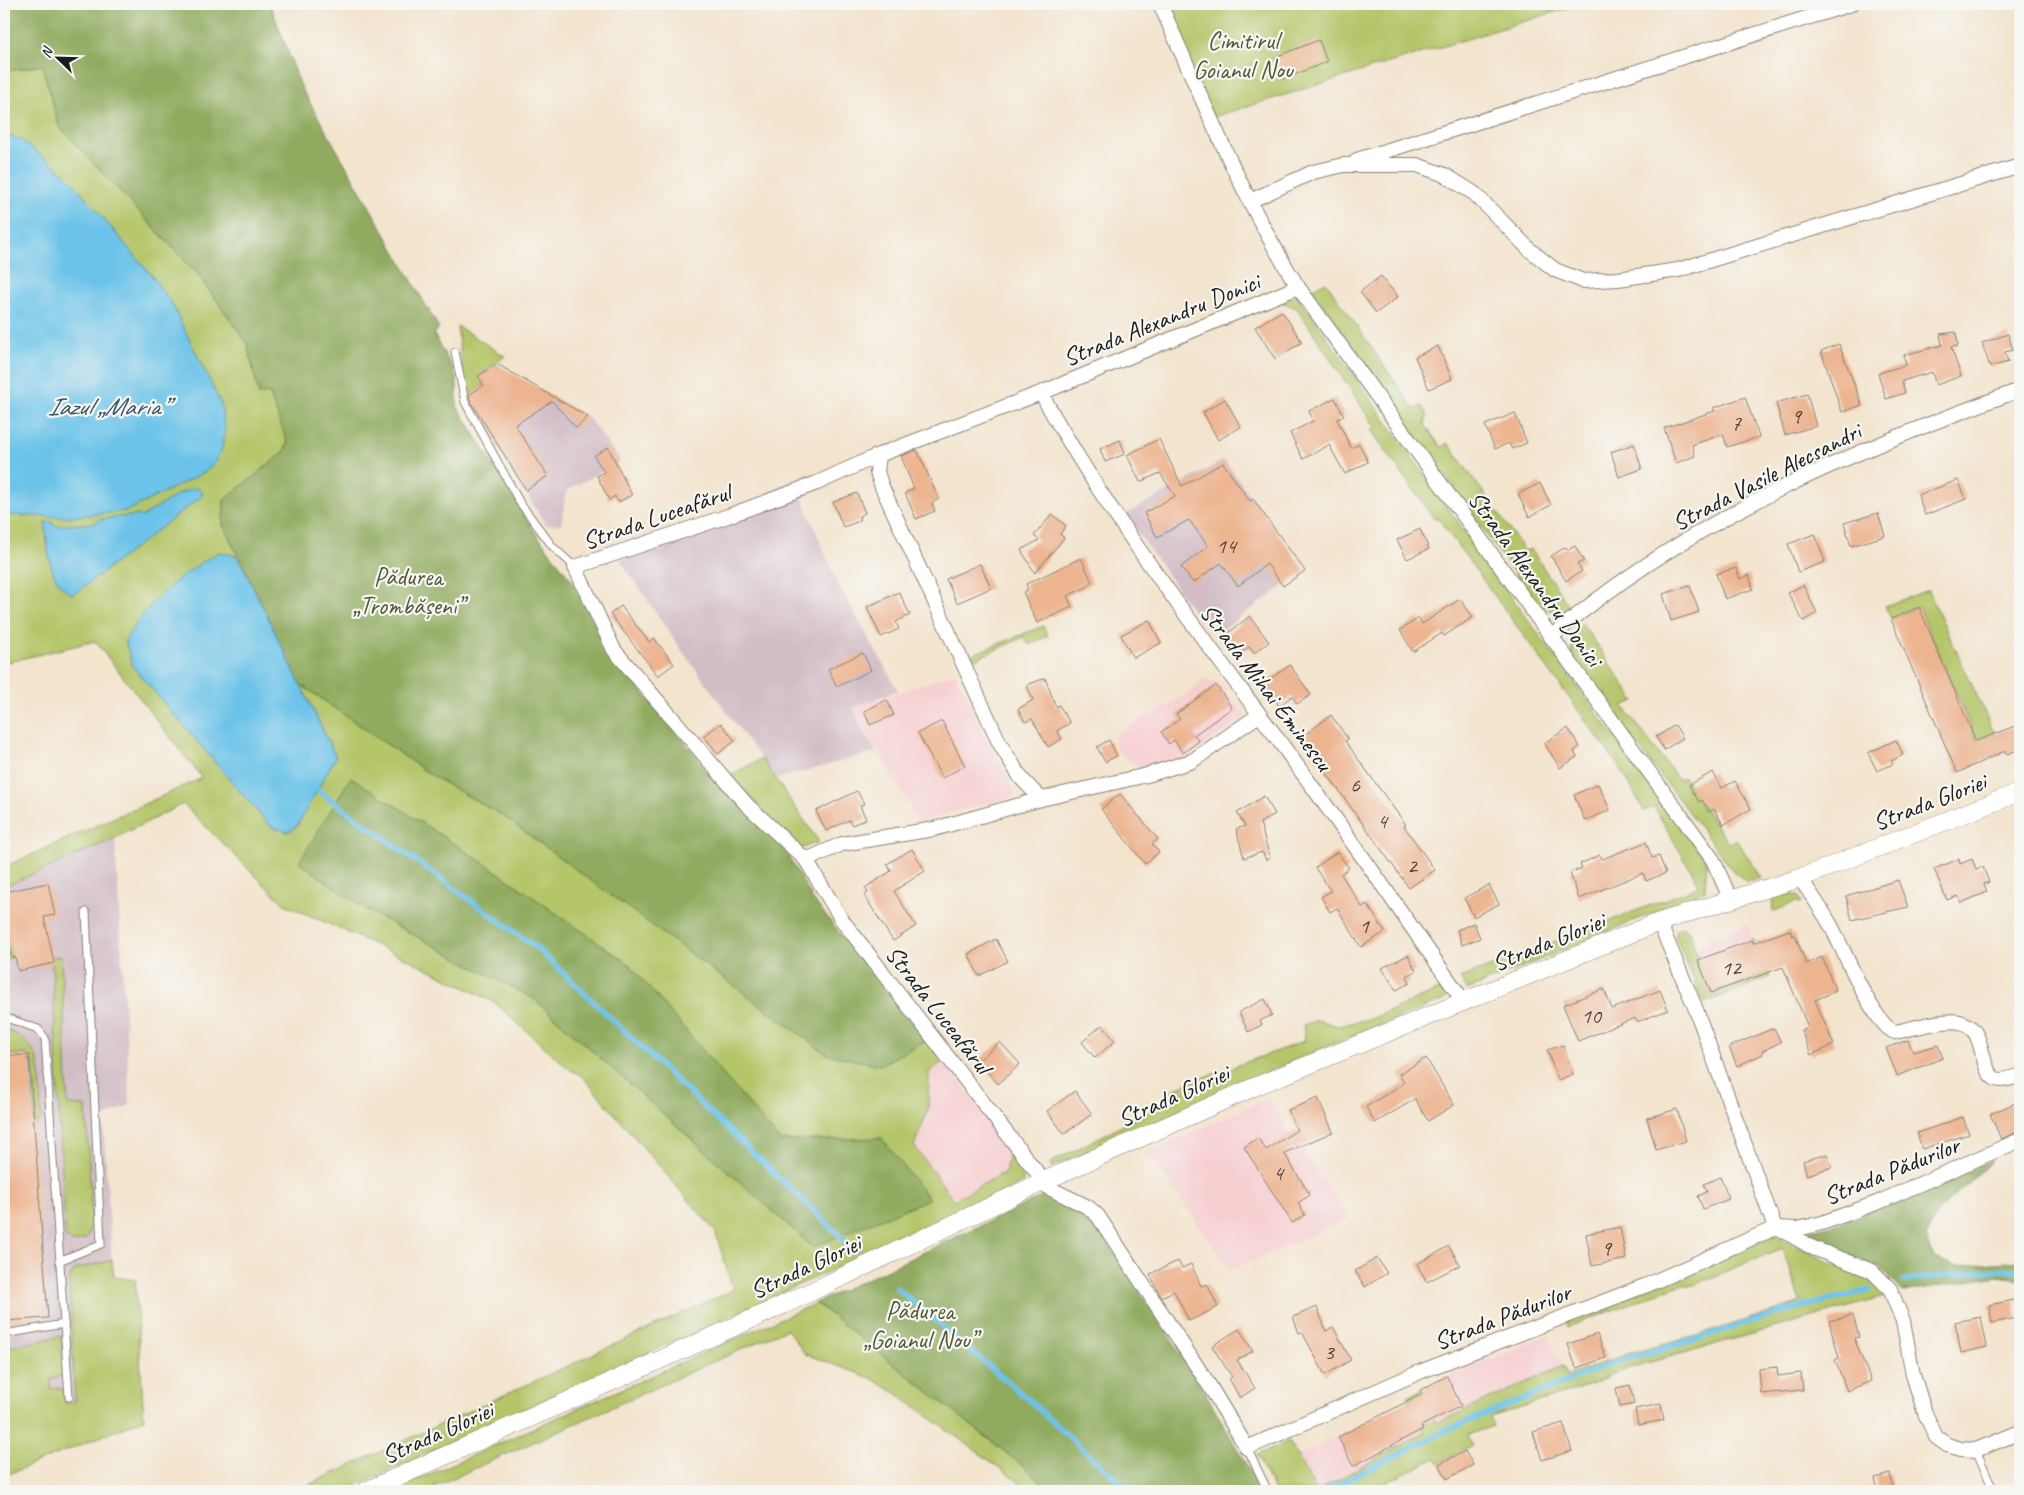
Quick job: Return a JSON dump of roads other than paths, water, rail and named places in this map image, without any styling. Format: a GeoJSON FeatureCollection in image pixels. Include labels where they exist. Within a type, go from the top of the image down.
{"type":"FeatureCollection","features":[{"type":"Feature","properties":{"kind":"street","name":"Strada Alexandru Donici"},"geometry":{"type":"LineString","coordinates":[[1160,4],[1209,116],[1250,202],[1270,242],[1298,287],[1713,860],[1731,900]]}},
{"type":"Feature","properties":{"kind":"street"},"geometry":{"type":"LineString","coordinates":[[1250,202],[1312,172],[1344,164],[1851,4]]}},
{"type":"Feature","properties":{"kind":"street"},"geometry":{"type":"LineString","coordinates":[[1344,164],[1417,165],[1446,175],[1475,194],[1530,250],[1549,265],[1583,281],[1618,279],[1678,270],[2020,166]]}},
{"type":"Feature","properties":{"kind":"street","name":"Strada Alexandru Donici"},"geometry":{"type":"LineString","coordinates":[[1041,393],[1298,287]]}},
{"type":"Feature","properties":{"kind":"street","name":"Strada Vasile Alecsandri"},"geometry":{"type":"LineString","coordinates":[[1551,637],[1588,604],[1633,572],[1715,523],[1791,484],[1920,426],[2020,390]]}},
{"type":"Feature","properties":{"kind":"street","name":"Strada Luceafărul"},"geometry":{"type":"LineString","coordinates":[[1041,393],[879,455],[817,483],[737,513],[574,567],[614,650],[747,805],[806,860],[842,920],[1044,1181]]}},
{"type":"Feature","properties":{"kind":"street","name":"Strada Mihai Eminescu"},"geometry":{"type":"LineString","coordinates":[[1041,393],[1066,440],[1112,511],[1259,715],[1310,782],[1464,1002]]}},
{"type":"Feature","properties":{"kind":"street"},"geometry":{"type":"LineString","coordinates":[[879,455],[877,472],[882,487],[1000,744],[1021,778],[1041,799]]}},
{"type":"Feature","properties":{"kind":"street"},"geometry":{"type":"LineString","coordinates":[[806,860],[842,844],[934,829],[1041,799],[1146,775],[1192,761],[1259,715]]}},
{"type":"Feature","properties":{"kind":"street","name":"Strada Gloriei"},"geometry":{"type":"LineString","coordinates":[[366,1491],[783,1305],[1044,1181],[1254,1086],[1659,922],[1800,878],[2020,792]]}},
{"type":"Feature","properties":{"kind":"street"},"geometry":{"type":"LineString","coordinates":[[1800,878],[1830,923],[1868,1000],[1889,1030],[1895,1032],[1958,1021],[1968,1024],[1977,1035],[1990,1073],[1994,1078],[2001,1080],[2020,1076]]}},
{"type":"Feature","properties":{"kind":"street"},"geometry":{"type":"LineString","coordinates":[[1659,922],[1695,1007],[1776,1228],[1813,1248],[1872,1271],[1890,1289],[1903,1321],[1913,1375],[1925,1413],[1936,1437],[1947,1445],[1961,1449],[1976,1450],[2020,1432]]}},
{"type":"Feature","properties":{"kind":"street","name":"Strada Pădurilor"},"geometry":{"type":"LineString","coordinates":[[1247,1448],[1422,1371],[1647,1285],[1776,1228],[1798,1229],[1822,1223],[1878,1202],[2020,1140]]}},
{"type":"Feature","properties":{"kind":"street"},"geometry":{"type":"LineString","coordinates":[[1044,1181],[1049,1188],[1088,1208],[1098,1216],[1209,1385],[1247,1448]]}},
{"type":"Feature","properties":{"kind":"lane"},"geometry":{"type":"LineString","coordinates":[[455,352],[465,402],[520,503],[548,541],[574,567]]}},
{"type":"Feature","properties":{"kind":"lane"},"geometry":{"type":"LineString","coordinates":[[59,1261],[101,1244],[86,912]]}},
{"type":"Feature","properties":{"kind":"lane"},"geometry":{"type":"LineString","coordinates":[[4,1017],[38,1029],[45,1038],[69,1397]]}},
{"type":"Feature","properties":{"kind":"lane"},"geometry":{"type":"LineString","coordinates":[[4,1334],[64,1324]]}},
{"type":"Feature","properties":{"kind":"lane"},"geometry":{"type":"LineString","coordinates":[[1247,1448],[1268,1491]]}},
{"type":"Feature","properties":{"kind":"lane"},"geometry":{"type":"LineString","coordinates":[[1976,1450],[1994,1491]]}},
{"type":"Feature","properties":{"kind":"water","name":"Iazul „Maria”"},"geometry":{"type":"Polygon","coordinates":[[[7,136],[20,139],[67,175],[153,277],[172,304],[221,404],[225,430],[222,448],[216,462],[205,472],[127,511],[67,517],[4,515],[4,138],[7,136]]]}},
{"type":"Feature","properties":{"kind":"water"},"geometry":{"type":"Polygon","coordinates":[[[192,488],[200,489],[203,495],[80,590],[72,594],[58,581],[50,562],[45,522],[53,522],[53,526],[95,523],[100,519],[139,515],[142,517],[178,494],[192,488]]]}},
{"type":"Feature","properties":{"kind":"water"},"geometry":{"type":"Polygon","coordinates":[[[219,552],[238,556],[336,757],[297,826],[288,832],[270,826],[133,667],[125,641],[143,614],[166,590],[192,569],[219,552]]]}},
{"type":"Feature","properties":{"kind":"waterway"},"geometry":{"type":"LineString","coordinates":[[312,786],[537,948],[856,1251]]}},
{"type":"Feature","properties":{"kind":"waterway"},"geometry":{"type":"LineString","coordinates":[[1904,1281],[1992,1270],[2020,1270]]}},
{"type":"Feature","properties":{"kind":"waterway"},"geometry":{"type":"LineString","coordinates":[[897,1288],[1030,1401],[1129,1491]]}},
{"type":"Feature","properties":{"kind":"waterway"},"geometry":{"type":"LineString","coordinates":[[1325,1491],[1451,1428],[1618,1361],[1697,1339],[1777,1313],[1869,1290]]}},
{"type":"Feature","properties":{"kind":"park label","name":"Cimitirul Goianul Nou"},"geometry":{"type":"Point","coordinates":[1243,54]}},
{"type":"Feature","properties":{"kind":"park label","name":"Pădurea „Trombășeni”"},"geometry":{"type":"Point","coordinates":[408,590]}},
{"type":"Feature","properties":{"kind":"park label","name":"Pădurea „Goianul Nou”"},"geometry":{"type":"Point","coordinates":[920,1324]}}]}
